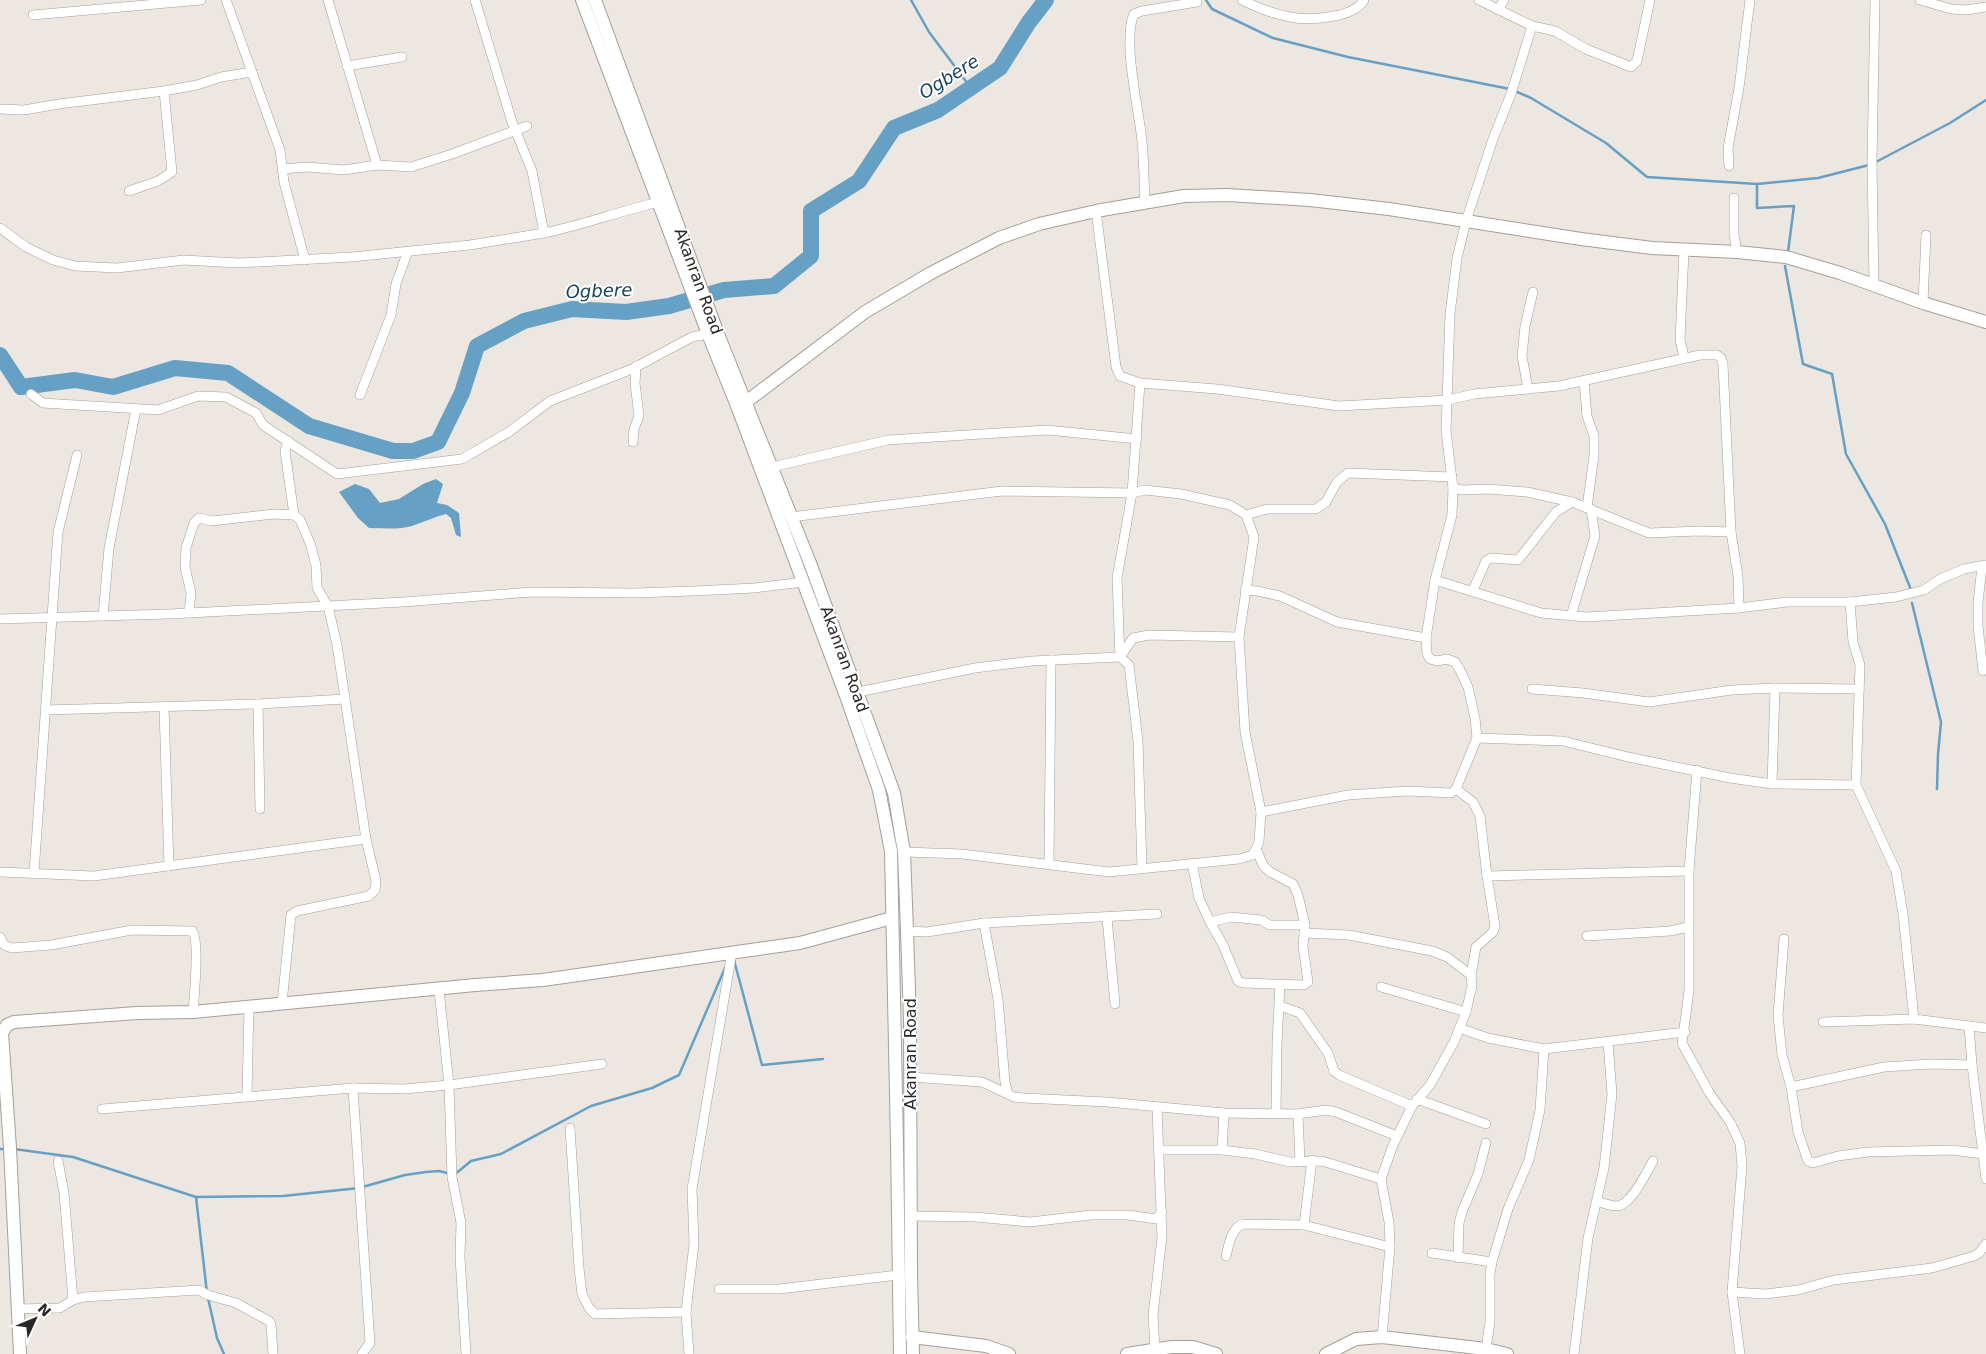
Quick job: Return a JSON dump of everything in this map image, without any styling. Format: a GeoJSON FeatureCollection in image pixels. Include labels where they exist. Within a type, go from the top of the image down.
{"type":"FeatureCollection","features":[{"type":"Feature","properties":{"kind":"street"},"geometry":{"type":"LineString","coordinates":[[88,0],[91,10]]}},
{"type":"Feature","properties":{"kind":"street"},"geometry":{"type":"LineString","coordinates":[[33,14],[201,0]]}},
{"type":"Feature","properties":{"kind":"street"},"geometry":{"type":"LineString","coordinates":[[226,0],[280,150],[284,182],[305,260]]}},
{"type":"Feature","properties":{"kind":"street"},"geometry":{"type":"LineString","coordinates":[[328,0],[377,165]]}},
{"type":"Feature","properties":{"kind":"street"},"geometry":{"type":"LineString","coordinates":[[475,0],[515,132],[532,171],[544,233]]}},
{"type":"Feature","properties":{"kind":"street","name":"Akanran Road"},"geometry":{"type":"LineString","coordinates":[[582,0],[620,82],[703,302],[746,402],[790,517],[810,563],[894,793],[904,852],[908,960],[912,1354]]}},
{"type":"Feature","properties":{"kind":"street","name":"Akanran Road"},"geometry":{"type":"LineString","coordinates":[[595,0],[659,202],[696,284]]}},
{"type":"Feature","properties":{"kind":"street"},"geometry":{"type":"LineString","coordinates":[[1242,0],[1262,10],[1293,18],[1344,15],[1362,4],[1364,0]]}},
{"type":"Feature","properties":{"kind":"street"},"geometry":{"type":"LineString","coordinates":[[1479,0],[1532,26],[1555,31],[1586,49],[1631,67],[1637,61],[1650,0]]}},
{"type":"Feature","properties":{"kind":"street"},"geometry":{"type":"LineString","coordinates":[[1498,10],[1504,0]]}},
{"type":"Feature","properties":{"kind":"street"},"geometry":{"type":"LineString","coordinates":[[1729,166],[1728,148],[1739,88],[1750,0]]}},
{"type":"Feature","properties":{"kind":"street"},"geometry":{"type":"LineString","coordinates":[[1874,286],[1872,164],[1875,0]]}},
{"type":"Feature","properties":{"kind":"street"},"geometry":{"type":"LineString","coordinates":[[1920,0],[1951,9],[1966,10],[1986,7]]}},
{"type":"Feature","properties":{"kind":"street"},"geometry":{"type":"LineString","coordinates":[[1145,202],[1142,141],[1129,46],[1131,21],[1134,14],[1142,11],[1197,2]]}},
{"type":"Feature","properties":{"kind":"street"},"geometry":{"type":"LineString","coordinates":[[1261,812],[1348,795],[1407,791],[1451,792],[1456,788],[1477,738],[1470,694],[1460,670],[1455,662],[1447,659],[1436,661],[1430,659],[1427,654],[1426,638],[1435,580],[1452,515],[1453,488],[1446,432],[1450,314],[1456,258],[1466,222],[1493,139],[1513,90],[1532,26]]}},
{"type":"Feature","properties":{"kind":"street"},"geometry":{"type":"LineString","coordinates":[[347,66],[402,57]]}},
{"type":"Feature","properties":{"kind":"street"},"geometry":{"type":"LineString","coordinates":[[0,109],[24,110],[164,91],[198,85],[221,77],[252,72]]}},
{"type":"Feature","properties":{"kind":"street"},"geometry":{"type":"LineString","coordinates":[[129,191],[158,181],[172,172],[164,91]]}},
{"type":"Feature","properties":{"kind":"street"},"geometry":{"type":"LineString","coordinates":[[282,169],[307,167],[344,170],[377,165],[411,167],[515,132],[527,126]]}},
{"type":"Feature","properties":{"kind":"street"},"geometry":{"type":"LineString","coordinates":[[746,402],[858,317],[931,273],[999,238],[1039,224],[1096,211],[1184,196],[1227,195],[1310,200],[1389,209],[1581,240],[1652,248],[1737,252],[1786,257],[1986,322]]}},
{"type":"Feature","properties":{"kind":"street"},"geometry":{"type":"LineString","coordinates":[[1734,198],[1733,218],[1737,252]]}},
{"type":"Feature","properties":{"kind":"street"},"geometry":{"type":"LineString","coordinates":[[0,229],[26,247],[53,260],[75,266],[117,268],[184,260],[238,263],[305,260],[408,252],[510,240],[580,225],[659,202]]}},
{"type":"Feature","properties":{"kind":"street"},"geometry":{"type":"LineString","coordinates":[[1096,211],[1116,367],[1120,376],[1140,383],[1217,389],[1338,406],[1448,400],[1474,394],[1559,386],[1684,357],[1711,354],[1720,358],[1723,364],[1731,532],[1738,576],[1739,608]]}},
{"type":"Feature","properties":{"kind":"street"},"geometry":{"type":"LineString","coordinates":[[1923,303],[1926,235]]}},
{"type":"Feature","properties":{"kind":"street"},"geometry":{"type":"LineString","coordinates":[[1684,250],[1680,340],[1684,357]]}},
{"type":"Feature","properties":{"kind":"street"},"geometry":{"type":"LineString","coordinates":[[360,395],[391,315],[396,284],[408,252]]}},
{"type":"Feature","properties":{"kind":"street"},"geometry":{"type":"LineString","coordinates":[[1528,389],[1522,356],[1525,326],[1533,292]]}},
{"type":"Feature","properties":{"kind":"street","name":"Akanran Road"},"geometry":{"type":"LineString","coordinates":[[703,302],[708,334],[738,406],[879,790],[891,852],[898,1144],[900,1354]]}},
{"type":"Feature","properties":{"kind":"street"},"geometry":{"type":"LineString","coordinates":[[31,394],[43,404],[158,410],[198,396],[226,397],[256,413],[263,425],[337,474],[462,459],[510,432],[550,401],[636,366],[692,337],[708,334]]}},
{"type":"Feature","properties":{"kind":"street"},"geometry":{"type":"LineString","coordinates":[[633,442],[634,428],[639,416],[635,383],[636,366]]}},
{"type":"Feature","properties":{"kind":"street"},"geometry":{"type":"LineString","coordinates":[[1571,616],[1595,536],[1594,524],[1589,508],[1594,436],[1587,416],[1584,380]]}},
{"type":"Feature","properties":{"kind":"street"},"geometry":{"type":"LineString","coordinates":[[1120,657],[1118,578],[1132,493],[1140,383]]}},
{"type":"Feature","properties":{"kind":"street"},"geometry":{"type":"LineString","coordinates":[[103,616],[109,548],[136,409]]}},
{"type":"Feature","properties":{"kind":"street"},"geometry":{"type":"LineString","coordinates":[[772,467],[888,440],[1047,430],[1137,439]]}},
{"type":"Feature","properties":{"kind":"street"},"geometry":{"type":"LineString","coordinates":[[288,441],[285,451],[294,515]]}},
{"type":"Feature","properties":{"kind":"street"},"geometry":{"type":"LineString","coordinates":[[34,873],[58,532],[77,455]]}},
{"type":"Feature","properties":{"kind":"street"},"geometry":{"type":"LineString","coordinates":[[1246,515],[1267,509],[1316,509],[1326,502],[1337,482],[1348,473],[1452,476]]}},
{"type":"Feature","properties":{"kind":"street"},"geometry":{"type":"LineString","coordinates":[[1453,488],[1462,490],[1488,489],[1527,492],[1572,502],[1649,533],[1731,532]]}},
{"type":"Feature","properties":{"kind":"street"},"geometry":{"type":"LineString","coordinates":[[790,517],[1002,491],[1132,493],[1145,490],[1200,498],[1230,505],[1246,515],[1254,537],[1253,556],[1245,590],[1239,637],[1246,732],[1261,812],[1259,842],[1254,855],[1240,859],[1110,872],[962,854],[904,852]]}},
{"type":"Feature","properties":{"kind":"street"},"geometry":{"type":"LineString","coordinates":[[1473,590],[1486,561],[1491,558],[1518,560],[1556,512],[1572,502]]}},
{"type":"Feature","properties":{"kind":"street"},"geometry":{"type":"LineString","coordinates":[[189,613],[191,593],[186,567],[186,548],[194,523],[199,518],[212,521],[265,515],[294,515],[300,520],[310,543],[316,565],[317,588],[328,606],[338,646],[344,699],[366,839],[376,881],[375,890],[368,896],[304,909],[291,915],[282,1003]]}},
{"type":"Feature","properties":{"kind":"street"},"geometry":{"type":"LineString","coordinates":[[1594,524],[1606,515]]}},
{"type":"Feature","properties":{"kind":"street"},"geometry":{"type":"LineString","coordinates":[[1435,580],[1473,590],[1541,613],[1571,616],[1622,616],[1657,612],[1739,608],[1787,602],[1850,602],[1896,598],[1924,590],[1948,576],[1964,570],[1984,566],[1978,602],[1978,626],[1983,671]]}},
{"type":"Feature","properties":{"kind":"street"},"geometry":{"type":"LineString","coordinates":[[0,619],[328,606],[532,592],[634,593],[754,588],[804,582]]}},
{"type":"Feature","properties":{"kind":"street"},"geometry":{"type":"LineString","coordinates":[[1245,590],[1280,596],[1337,622],[1426,638]]}},
{"type":"Feature","properties":{"kind":"street"},"geometry":{"type":"LineString","coordinates":[[1850,602],[1853,642],[1860,665],[1856,786],[1896,871],[1903,914],[1914,1019]]}},
{"type":"Feature","properties":{"kind":"street"},"geometry":{"type":"LineString","coordinates":[[1120,657],[1133,638],[1149,635],[1239,637]]}},
{"type":"Feature","properties":{"kind":"street"},"geometry":{"type":"LineString","coordinates":[[858,692],[976,668],[1051,660],[1120,657],[1129,665],[1138,741],[1142,868]]}},
{"type":"Feature","properties":{"kind":"street"},"geometry":{"type":"LineString","coordinates":[[1050,864],[1051,660]]}},
{"type":"Feature","properties":{"kind":"street"},"geometry":{"type":"LineString","coordinates":[[1532,689],[1649,702],[1732,690],[1775,688],[1859,689]]}},
{"type":"Feature","properties":{"kind":"street"},"geometry":{"type":"LineString","coordinates":[[1772,784],[1775,688]]}},
{"type":"Feature","properties":{"kind":"street"},"geometry":{"type":"LineString","coordinates":[[45,710],[258,704],[344,699]]}},
{"type":"Feature","properties":{"kind":"street"},"geometry":{"type":"LineString","coordinates":[[258,704],[260,809]]}},
{"type":"Feature","properties":{"kind":"street"},"geometry":{"type":"LineString","coordinates":[[164,707],[169,866]]}},
{"type":"Feature","properties":{"kind":"street"},"geometry":{"type":"LineString","coordinates":[[1477,738],[1563,740],[1628,757],[1730,778],[1772,784],[1856,786]]}},
{"type":"Feature","properties":{"kind":"street"},"geometry":{"type":"LineString","coordinates":[[1697,770],[1689,871],[1689,991],[1685,1032],[1682,1043],[1710,1094],[1730,1122],[1740,1143],[1742,1166],[1732,1292],[1740,1354]]}},
{"type":"Feature","properties":{"kind":"street"},"geometry":{"type":"LineString","coordinates":[[1382,1337],[1390,1247],[1389,1222],[1380,1180],[1397,1136],[1414,1103],[1430,1084],[1444,1061],[1459,1028],[1466,1012],[1472,986],[1476,946],[1492,932],[1495,926],[1480,816],[1473,802],[1456,788]]}},
{"type":"Feature","properties":{"kind":"street"},"geometry":{"type":"LineString","coordinates":[[0,872],[94,876],[366,839]]}},
{"type":"Feature","properties":{"kind":"street"},"geometry":{"type":"LineString","coordinates":[[1192,864],[1199,898],[1223,945],[1238,981],[1243,983],[1304,985],[1308,982],[1303,946],[1305,929],[1298,894],[1293,884],[1270,872],[1263,865],[1256,852]]}},
{"type":"Feature","properties":{"kind":"street"},"geometry":{"type":"LineString","coordinates":[[1487,876],[1689,871]]}},
{"type":"Feature","properties":{"kind":"street"},"geometry":{"type":"LineString","coordinates":[[907,931],[927,932],[984,923],[1157,914]]}},
{"type":"Feature","properties":{"kind":"street"},"geometry":{"type":"LineString","coordinates":[[1210,922],[1231,917],[1261,920],[1270,925],[1350,935],[1432,952],[1447,957],[1472,975]]}},
{"type":"Feature","properties":{"kind":"street"},"geometry":{"type":"LineString","coordinates":[[20,1354],[10,1148],[2,1051],[2,1033],[7,1025],[14,1022],[137,1013],[193,1012],[543,980],[648,967],[732,952],[800,943],[892,918]]}},
{"type":"Feature","properties":{"kind":"street"},"geometry":{"type":"LineString","coordinates":[[1107,918],[1115,1004]]}},
{"type":"Feature","properties":{"kind":"street"},"geometry":{"type":"LineString","coordinates":[[984,923],[998,1000],[1005,1082],[1008,1094]]}},
{"type":"Feature","properties":{"kind":"street"},"geometry":{"type":"LineString","coordinates":[[1587,936],[1670,931],[1688,927]]}},
{"type":"Feature","properties":{"kind":"street"},"geometry":{"type":"LineString","coordinates":[[0,937],[4,945],[12,948],[51,945],[132,930],[192,930],[196,935],[193,1012]]}},
{"type":"Feature","properties":{"kind":"street"},"geometry":{"type":"LineString","coordinates":[[1784,939],[1778,1015],[1782,1055],[1791,1087],[1798,1132],[1808,1161],[1813,1163],[1868,1152],[1952,1150],[1984,1154]]}},
{"type":"Feature","properties":{"kind":"street"},"geometry":{"type":"LineString","coordinates":[[689,1354],[686,1312],[694,1244],[692,1189],[732,952]]}},
{"type":"Feature","properties":{"kind":"street"},"geometry":{"type":"LineString","coordinates":[[893,959],[908,960]]}},
{"type":"Feature","properties":{"kind":"street"},"geometry":{"type":"LineString","coordinates":[[1276,1113],[1280,984]]}},
{"type":"Feature","properties":{"kind":"street"},"geometry":{"type":"LineString","coordinates":[[1381,987],[1466,1012]]}},
{"type":"Feature","properties":{"kind":"street"},"geometry":{"type":"LineString","coordinates":[[439,990],[449,1086],[452,1177],[461,1223],[460,1257],[466,1354]]}},
{"type":"Feature","properties":{"kind":"street"},"geometry":{"type":"LineString","coordinates":[[247,1096],[249,1006]]}},
{"type":"Feature","properties":{"kind":"street"},"geometry":{"type":"LineString","coordinates":[[1280,1006],[1300,1013],[1328,1053],[1334,1071],[1340,1075],[1414,1103],[1486,1124]]}},
{"type":"Feature","properties":{"kind":"street"},"geometry":{"type":"LineString","coordinates":[[1823,1022],[1914,1019],[1986,1028]]}},
{"type":"Feature","properties":{"kind":"street"},"geometry":{"type":"LineString","coordinates":[[1969,1026],[1972,1065],[1983,1129],[1986,1179]]}},
{"type":"Feature","properties":{"kind":"street"},"geometry":{"type":"LineString","coordinates":[[1459,1028],[1488,1038],[1544,1049],[1685,1032]]}},
{"type":"Feature","properties":{"kind":"street"},"geometry":{"type":"LineString","coordinates":[[1574,1354],[1586,1257],[1604,1168],[1612,1094],[1608,1042]]}},
{"type":"Feature","properties":{"kind":"street"},"geometry":{"type":"LineString","coordinates":[[1486,1348],[1490,1322],[1490,1274],[1492,1262],[1508,1209],[1528,1160],[1540,1110],[1544,1049]]}},
{"type":"Feature","properties":{"kind":"street"},"geometry":{"type":"LineString","coordinates":[[102,1109],[353,1088],[404,1089],[449,1086],[602,1064]]}},
{"type":"Feature","properties":{"kind":"street"},"geometry":{"type":"LineString","coordinates":[[1791,1087],[1884,1067],[1930,1064],[1972,1065]]}},
{"type":"Feature","properties":{"kind":"street"},"geometry":{"type":"LineString","coordinates":[[910,1077],[982,1082],[1014,1097],[1024,1098],[1107,1102],[1224,1113],[1298,1114],[1326,1110],[1336,1112],[1397,1136]]}},
{"type":"Feature","properties":{"kind":"street"},"geometry":{"type":"LineString","coordinates":[[353,1088],[370,1343],[362,1354]]}},
{"type":"Feature","properties":{"kind":"street"},"geometry":{"type":"LineString","coordinates":[[1155,1349],[1153,1314],[1162,1237],[1157,1108]]}},
{"type":"Feature","properties":{"kind":"street"},"geometry":{"type":"LineString","coordinates":[[1222,1150],[1224,1113]]}},
{"type":"Feature","properties":{"kind":"street"},"geometry":{"type":"LineString","coordinates":[[1298,1114],[1300,1162]]}},
{"type":"Feature","properties":{"kind":"street"},"geometry":{"type":"LineString","coordinates":[[570,1128],[579,1268],[582,1294],[589,1308],[595,1314],[686,1312]]}},
{"type":"Feature","properties":{"kind":"street"},"geometry":{"type":"LineString","coordinates":[[1458,1258],[1459,1223],[1478,1174],[1486,1144]]}},
{"type":"Feature","properties":{"kind":"street"},"geometry":{"type":"LineString","coordinates":[[1159,1150],[1222,1150],[1255,1154],[1290,1162],[1312,1160],[1328,1162],[1380,1180]]}},
{"type":"Feature","properties":{"kind":"street"},"geometry":{"type":"LineString","coordinates":[[1304,1225],[1312,1160]]}},
{"type":"Feature","properties":{"kind":"street"},"geometry":{"type":"LineString","coordinates":[[58,1161],[64,1193],[73,1300]]}},
{"type":"Feature","properties":{"kind":"street"},"geometry":{"type":"LineString","coordinates":[[1597,1200],[1610,1206],[1622,1205],[1630,1200],[1653,1161]]}},
{"type":"Feature","properties":{"kind":"street"},"geometry":{"type":"LineString","coordinates":[[911,1216],[976,1217],[1030,1222],[1090,1215],[1128,1215],[1156,1218],[1162,1212]]}},
{"type":"Feature","properties":{"kind":"street"},"geometry":{"type":"LineString","coordinates":[[1226,1256],[1234,1230],[1238,1225],[1304,1225],[1390,1247]]}},
{"type":"Feature","properties":{"kind":"street"},"geometry":{"type":"LineString","coordinates":[[1732,1292],[1765,1294],[1798,1290],[1834,1280],[1932,1268],[1974,1256],[1986,1244]]}},
{"type":"Feature","properties":{"kind":"street"},"geometry":{"type":"LineString","coordinates":[[1432,1253],[1492,1262]]}},
{"type":"Feature","properties":{"kind":"street"},"geometry":{"type":"LineString","coordinates":[[718,1289],[778,1289],[898,1275]]}},
{"type":"Feature","properties":{"kind":"street"},"geometry":{"type":"LineString","coordinates":[[17,1309],[60,1308],[73,1300],[84,1297],[200,1290],[208,1296],[236,1303],[269,1321],[271,1324],[273,1354]]}},
{"type":"Feature","properties":{"kind":"street"},"geometry":{"type":"LineString","coordinates":[[912,1337],[986,1346],[1008,1354]]}},
{"type":"Feature","properties":{"kind":"street"},"geometry":{"type":"LineString","coordinates":[[1328,1354],[1356,1338],[1382,1337],[1486,1348],[1508,1354]]}},
{"type":"Feature","properties":{"kind":"street"},"geometry":{"type":"LineString","coordinates":[[1127,1354],[1155,1349],[1193,1347],[1216,1354]]}},
{"type":"Feature","properties":{"kind":"water"},"geometry":{"type":"Polygon","coordinates":[[[436,479],[443,484],[437,503],[447,505],[459,513],[461,537],[456,535],[451,518],[446,514],[407,527],[369,528],[358,518],[339,492],[355,484],[369,489],[380,503],[399,499],[423,484],[436,479]]]}},
{"type":"Feature","properties":{"kind":"waterway"},"geometry":{"type":"LineString","coordinates":[[911,0],[929,32],[971,88]]}},
{"type":"Feature","properties":{"kind":"waterway","name":"Ogbere"},"geometry":{"type":"LineString","coordinates":[[0,355],[21,387],[75,380],[113,387],[175,368],[228,373],[309,426],[393,451],[413,451],[438,442],[462,393],[477,346],[524,321],[572,309],[626,312],[669,306],[724,290],[774,286],[811,256],[811,211],[859,181],[894,128],[938,110],[1000,68],[1029,22],[1046,0]]}},
{"type":"Feature","properties":{"kind":"waterway"},"geometry":{"type":"LineString","coordinates":[[1206,0],[1212,9],[1273,38],[1348,57],[1510,89]]}},
{"type":"Feature","properties":{"kind":"waterway"},"geometry":{"type":"LineString","coordinates":[[1515,91],[1531,98],[1606,143],[1647,177],[1757,184],[1818,178],[1869,165]]}},
{"type":"Feature","properties":{"kind":"waterway"},"geometry":{"type":"LineString","coordinates":[[1874,163],[1950,123],[1986,100]]}},
{"type":"Feature","properties":{"kind":"waterway"},"geometry":{"type":"LineString","coordinates":[[1757,184],[1757,208],[1794,206],[1788,252]]}},
{"type":"Feature","properties":{"kind":"waterway"},"geometry":{"type":"LineString","coordinates":[[1785,266],[1803,364],[1832,374],[1846,454],[1885,524],[1911,590]]}},
{"type":"Feature","properties":{"kind":"waterway"},"geometry":{"type":"LineString","coordinates":[[1912,603],[1941,722],[1937,789]]}},
{"type":"Feature","properties":{"kind":"waterway"},"geometry":{"type":"LineString","coordinates":[[734,960],[762,1065],[823,1059]]}},
{"type":"Feature","properties":{"kind":"waterway"},"geometry":{"type":"LineString","coordinates":[[454,1175],[471,1161],[501,1154],[591,1106],[652,1088],[679,1075],[725,968]]}},
{"type":"Feature","properties":{"kind":"waterway"},"geometry":{"type":"LineString","coordinates":[[0,1149],[6,1149]]}},
{"type":"Feature","properties":{"kind":"waterway"},"geometry":{"type":"LineString","coordinates":[[14,1149],[73,1157],[196,1197],[283,1196],[359,1188],[405,1175],[426,1172],[439,1171],[450,1176]]}},
{"type":"Feature","properties":{"kind":"waterway"},"geometry":{"type":"LineString","coordinates":[[196,1197],[207,1293]]}},
{"type":"Feature","properties":{"kind":"waterway"},"geometry":{"type":"LineString","coordinates":[[208,1298],[217,1338],[224,1354]]}}]}
